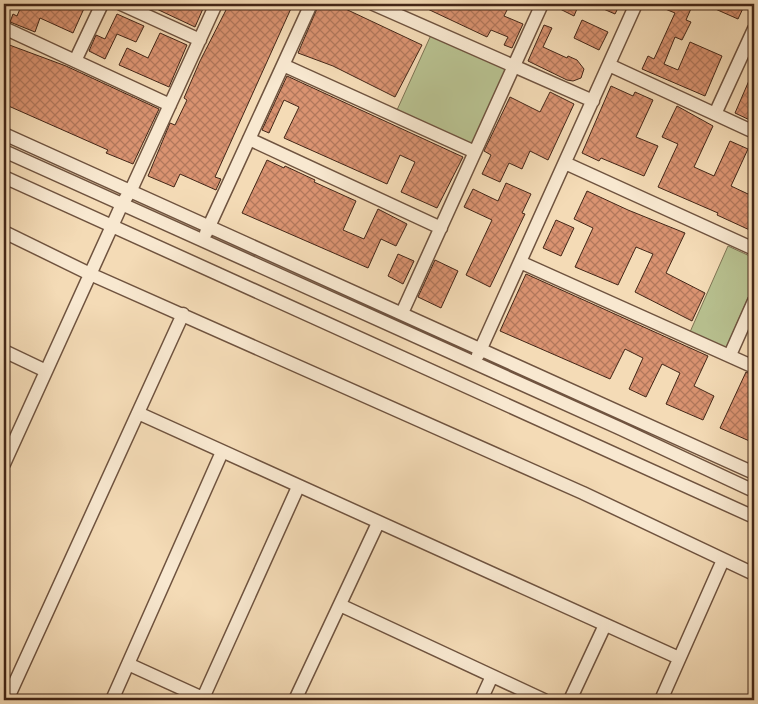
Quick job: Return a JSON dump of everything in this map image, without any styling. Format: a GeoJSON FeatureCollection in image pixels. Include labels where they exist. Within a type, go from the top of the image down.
{"type":"FeatureCollection","features":[{"type":"Feature","properties":{"kind":"street"},"geometry":{"type":"LineString","coordinates":[[76,61],[102,4]]}},
{"type":"Feature","properties":{"kind":"street"},"geometry":{"type":"LineString","coordinates":[[121,4],[200,40]]}},
{"type":"Feature","properties":{"kind":"street"},"geometry":{"type":"LineString","coordinates":[[5,459],[216,4]]}},
{"type":"Feature","properties":{"kind":"street"},"geometry":{"type":"LineString","coordinates":[[202,240],[311,4]]}},
{"type":"Feature","properties":{"kind":"street"},"geometry":{"type":"LineString","coordinates":[[373,4],[592,101]]}},
{"type":"Feature","properties":{"kind":"street"},"geometry":{"type":"LineString","coordinates":[[402,313],[542,4]]}},
{"type":"Feature","properties":{"kind":"street"},"geometry":{"type":"LineString","coordinates":[[474,364],[636,4]]}},
{"type":"Feature","properties":{"kind":"street"},"geometry":{"type":"LineString","coordinates":[[4,28],[170,105]]}},
{"type":"Feature","properties":{"kind":"street"},"geometry":{"type":"LineString","coordinates":[[715,114],[754,29]]}},
{"type":"Feature","properties":{"kind":"street"},"geometry":{"type":"LineString","coordinates":[[283,65],[475,152]]}},
{"type":"Feature","properties":{"kind":"street"},"geometry":{"type":"LineString","coordinates":[[609,65],[754,132]]}},
{"type":"Feature","properties":{"kind":"street"},"geometry":{"type":"LineString","coordinates":[[4,134],[754,473]]}},
{"type":"Feature","properties":{"kind":"street"},"geometry":{"type":"LineString","coordinates":[[249,139],[441,228]]}},
{"type":"Feature","properties":{"kind":"street"},"geometry":{"type":"LineString","coordinates":[[4,151],[754,491]]}},
{"type":"Feature","properties":{"kind":"street"},"geometry":{"type":"LineString","coordinates":[[565,163],[754,249]]}},
{"type":"Feature","properties":{"kind":"street"},"geometry":{"type":"LineString","coordinates":[[4,178],[754,517]]}},
{"type":"Feature","properties":{"kind":"street"},"geometry":{"type":"LineString","coordinates":[[4,232],[90,274],[583,493],[754,574]]}},
{"type":"Feature","properties":{"kind":"street"},"geometry":{"type":"LineString","coordinates":[[520,262],[754,366]]}},
{"type":"Feature","properties":{"kind":"street"},"geometry":{"type":"LineString","coordinates":[[730,356],[754,301]]}},
{"type":"Feature","properties":{"kind":"street"},"geometry":{"type":"LineString","coordinates":[[7,700],[183,314]]}},
{"type":"Feature","properties":{"kind":"street"},"geometry":{"type":"LineString","coordinates":[[4,351],[46,371]]}},
{"type":"Feature","properties":{"kind":"street"},"geometry":{"type":"LineString","coordinates":[[138,413],[679,658]]}},
{"type":"Feature","properties":{"kind":"street"},"geometry":{"type":"LineString","coordinates":[[112,700],[222,452]]}},
{"type":"Feature","properties":{"kind":"street"},"geometry":{"type":"LineString","coordinates":[[128,664],[205,699],[298,487]]}},
{"type":"Feature","properties":{"kind":"street"},"geometry":{"type":"LineString","coordinates":[[295,700],[378,523]]}},
{"type":"Feature","properties":{"kind":"street"},"geometry":{"type":"LineString","coordinates":[[661,700],[723,560]]}},
{"type":"Feature","properties":{"kind":"street"},"geometry":{"type":"LineString","coordinates":[[340,605],[544,700]]}},
{"type":"Feature","properties":{"kind":"street"},"geometry":{"type":"LineString","coordinates":[[570,700],[605,625]]}},
{"type":"Feature","properties":{"kind":"street"},"geometry":{"type":"LineString","coordinates":[[481,700],[492,676]]}},
{"type":"Feature","properties":{"kind":"green space"},"geometry":{"type":"Polygon","coordinates":[[[431,35],[506,69],[472,144],[397,110],[431,35]]]}},
{"type":"Feature","properties":{"kind":"green space"},"geometry":{"type":"Polygon","coordinates":[[[728,246],[754,258],[754,284],[726,348],[690,332],[728,246]]]}},
{"type":"Feature","properties":{"kind":"building"},"geometry":{"type":"Polygon","coordinates":[[[22,4],[86,4],[73,33],[40,18],[35,32],[10,22],[13,14],[17,16],[22,4]]]}},
{"type":"Feature","properties":{"kind":"building"},"geometry":{"type":"Polygon","coordinates":[[[146,4],[205,4],[195,27],[146,4]]]}},
{"type":"Feature","properties":{"kind":"building"},"geometry":{"type":"Polygon","coordinates":[[[224,4],[293,4],[215,177],[221,179],[216,190],[180,174],[174,187],[148,176],[170,123],[175,125],[187,100],[184,98],[200,61],[226,10],[223,8],[224,4]]]}},
{"type":"Feature","properties":{"kind":"building"},"geometry":{"type":"Polygon","coordinates":[[[319,4],[335,4],[422,45],[395,97],[333,66],[298,53],[319,4]]]}},
{"type":"Feature","properties":{"kind":"building"},"geometry":{"type":"Polygon","coordinates":[[[417,4],[510,4],[504,16],[523,24],[512,48],[504,45],[508,37],[491,30],[487,37],[417,4]]]}},
{"type":"Feature","properties":{"kind":"building"},"geometry":{"type":"Polygon","coordinates":[[[550,4],[579,4],[574,16],[550,4]]]}},
{"type":"Feature","properties":{"kind":"building"},"geometry":{"type":"Polygon","coordinates":[[[592,4],[620,4],[615,14],[592,4]]]}},
{"type":"Feature","properties":{"kind":"building"},"geometry":{"type":"Polygon","coordinates":[[[653,4],[693,4],[686,20],[691,22],[682,40],[675,37],[664,64],[678,70],[690,42],[722,56],[705,96],[642,69],[648,56],[654,59],[675,13],[653,4]]]}},
{"type":"Feature","properties":{"kind":"building"},"geometry":{"type":"Polygon","coordinates":[[[704,4],[745,4],[738,19],[704,4]]]}},
{"type":"Feature","properties":{"kind":"building"},"geometry":{"type":"Polygon","coordinates":[[[117,14],[144,26],[136,42],[117,34],[105,59],[89,51],[96,35],[105,39],[117,14]]]}},
{"type":"Feature","properties":{"kind":"building"},"geometry":{"type":"Polygon","coordinates":[[[582,20],[608,32],[599,50],[574,38],[582,20]]]}},
{"type":"Feature","properties":{"kind":"building"},"geometry":{"type":"Polygon","coordinates":[[[544,25],[552,28],[543,47],[567,58],[568,56],[577,60],[584,69],[581,78],[573,81],[567,80],[528,61],[544,25]]]}},
{"type":"Feature","properties":{"kind":"building"},"geometry":{"type":"Polygon","coordinates":[[[160,33],[187,45],[169,87],[119,65],[127,48],[148,58],[160,33]]]}},
{"type":"Feature","properties":{"kind":"building"},"geometry":{"type":"Polygon","coordinates":[[[4,43],[66,66],[159,109],[133,164],[106,153],[108,150],[4,104],[4,43]]]}},
{"type":"Feature","properties":{"kind":"building"},"geometry":{"type":"Polygon","coordinates":[[[754,69],[754,122],[735,113],[754,69]]]}},
{"type":"Feature","properties":{"kind":"building"},"geometry":{"type":"Polygon","coordinates":[[[287,76],[463,157],[437,208],[401,192],[415,162],[400,155],[387,184],[284,138],[299,107],[284,100],[269,133],[262,130],[287,76]]]}},
{"type":"Feature","properties":{"kind":"building"},"geometry":{"type":"Polygon","coordinates":[[[611,86],[633,96],[635,92],[653,100],[636,137],[658,146],[644,176],[601,158],[599,161],[582,153],[611,86]]]}},
{"type":"Feature","properties":{"kind":"building"},"geometry":{"type":"Polygon","coordinates":[[[550,92],[574,104],[548,160],[530,151],[522,169],[509,163],[500,182],[482,174],[491,155],[484,151],[510,97],[540,112],[550,92]]]}},
{"type":"Feature","properties":{"kind":"building"},"geometry":{"type":"Polygon","coordinates":[[[677,106],[713,126],[694,167],[714,176],[730,141],[748,149],[731,186],[748,194],[754,180],[754,232],[717,215],[718,213],[658,187],[678,144],[662,137],[677,106]]]}},
{"type":"Feature","properties":{"kind":"building"},"geometry":{"type":"Polygon","coordinates":[[[267,160],[284,168],[285,166],[315,180],[314,182],[356,201],[343,230],[364,239],[378,209],[407,224],[396,246],[381,239],[368,268],[242,213],[267,160]]]}},
{"type":"Feature","properties":{"kind":"building"},"geometry":{"type":"Polygon","coordinates":[[[506,183],[531,194],[522,213],[525,214],[490,287],[466,275],[492,220],[464,207],[473,189],[498,201],[506,183]]]}},
{"type":"Feature","properties":{"kind":"building"},"geometry":{"type":"Polygon","coordinates":[[[587,191],[685,233],[666,273],[705,293],[692,321],[635,292],[653,254],[636,247],[618,285],[575,267],[593,228],[574,219],[587,191]]]}},
{"type":"Feature","properties":{"kind":"building"},"geometry":{"type":"Polygon","coordinates":[[[556,220],[574,228],[561,256],[543,248],[556,220]]]}},
{"type":"Feature","properties":{"kind":"building"},"geometry":{"type":"Polygon","coordinates":[[[398,254],[414,261],[403,284],[388,276],[398,254]]]}},
{"type":"Feature","properties":{"kind":"building"},"geometry":{"type":"Polygon","coordinates":[[[435,260],[458,271],[441,308],[418,297],[435,260]]]}},
{"type":"Feature","properties":{"kind":"building"},"geometry":{"type":"Polygon","coordinates":[[[526,274],[708,356],[694,386],[714,396],[703,420],[666,404],[680,373],[662,364],[646,397],[629,389],[643,358],[625,349],[610,379],[500,331],[526,274]]]}},
{"type":"Feature","properties":{"kind":"building"},"geometry":{"type":"Polygon","coordinates":[[[746,372],[754,376],[754,443],[720,428],[746,372]]]}}]}
